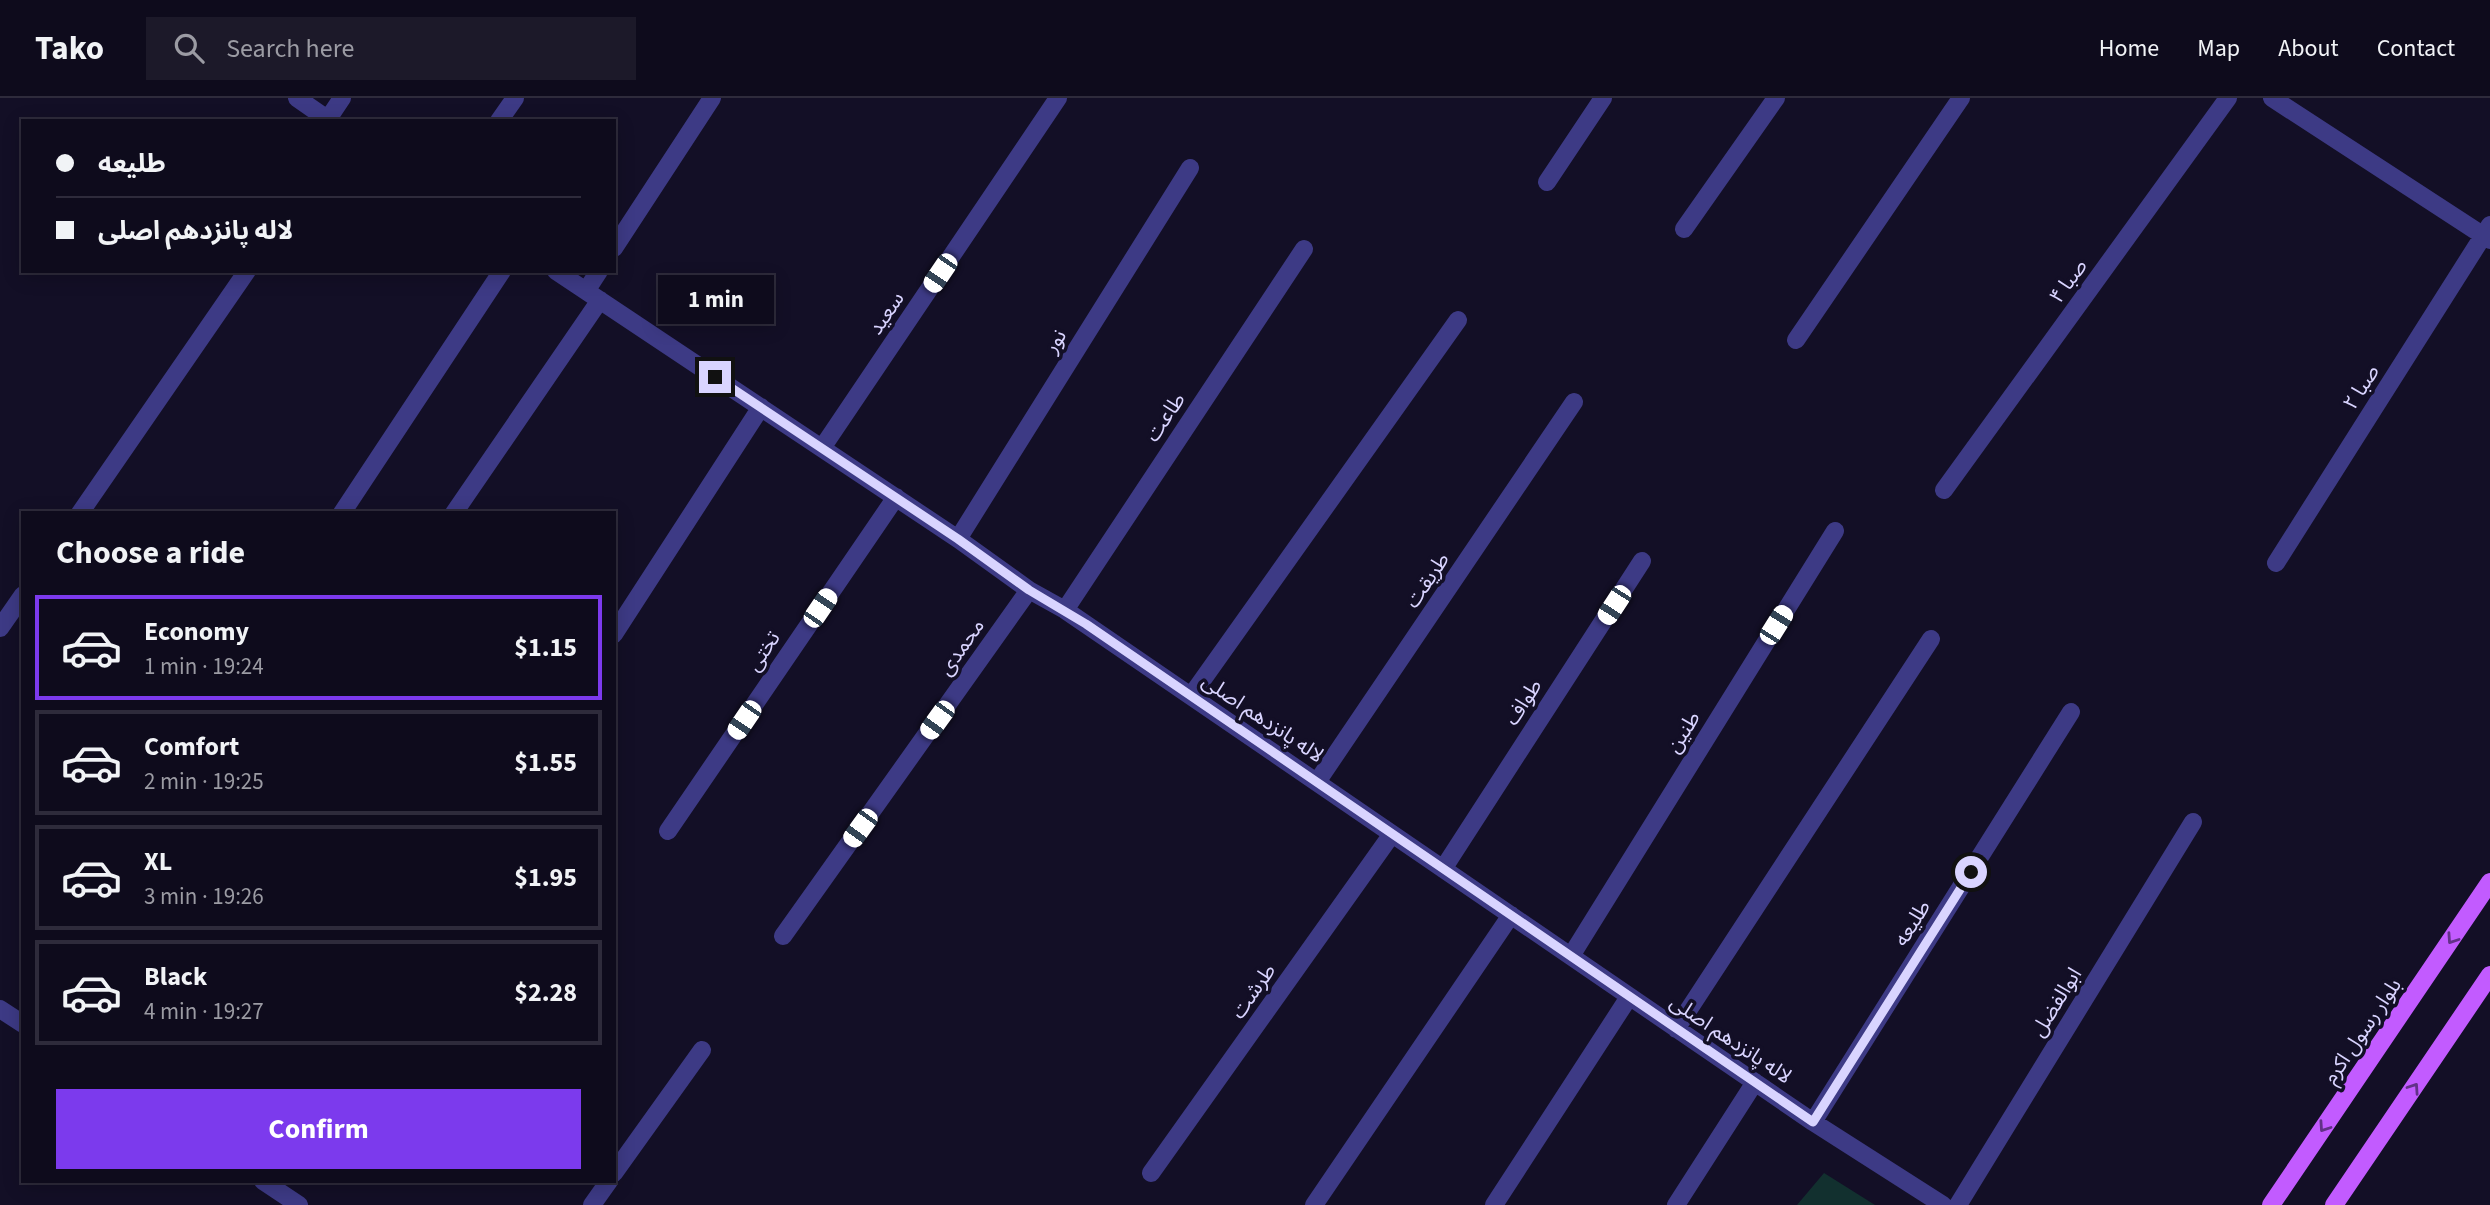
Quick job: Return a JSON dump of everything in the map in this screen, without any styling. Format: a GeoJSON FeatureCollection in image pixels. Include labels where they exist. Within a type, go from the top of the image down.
{"type":"FeatureCollection","features":[{"type":"Feature","properties":{"kind":"main road","name":"بلوار رسول اکرم"},"geometry":{"type":"LineString","coordinates":[[2272,1205],[2490,882]]}},
{"type":"Feature","properties":{"kind":"main road"},"geometry":{"type":"LineString","coordinates":[[2334,1205],[2490,975]]}},
{"type":"Feature","properties":{"kind":"street"},"geometry":{"type":"LineString","coordinates":[[297,98],[328,119]]}},
{"type":"Feature","properties":{"kind":"street"},"geometry":{"type":"LineString","coordinates":[[330,119],[342,98]]}},
{"type":"Feature","properties":{"kind":"street"},"geometry":{"type":"LineString","coordinates":[[500,119],[514,98]]}},
{"type":"Feature","properties":{"kind":"street"},"geometry":{"type":"LineString","coordinates":[[616,245],[712,98]]}},
{"type":"Feature","properties":{"kind":"street","name":"سعید"},"geometry":{"type":"LineString","coordinates":[[822,448],[1058,98]]}},
{"type":"Feature","properties":{"kind":"street"},"geometry":{"type":"LineString","coordinates":[[1547,182],[1603,98]]}},
{"type":"Feature","properties":{"kind":"street"},"geometry":{"type":"LineString","coordinates":[[1684,229],[1776,98]]}},
{"type":"Feature","properties":{"kind":"street"},"geometry":{"type":"LineString","coordinates":[[1796,340],[1961,98]]}},
{"type":"Feature","properties":{"kind":"street","name":"صبا ۴"},"geometry":{"type":"LineString","coordinates":[[1944,490],[2228,98]]}},
{"type":"Feature","properties":{"kind":"street"},"geometry":{"type":"LineString","coordinates":[[2272,98],[2488,234]]}},
{"type":"Feature","properties":{"kind":"street","name":"نور"},"geometry":{"type":"LineString","coordinates":[[958,539],[1190,168]]}},
{"type":"Feature","properties":{"kind":"street","name":"صبا ۲"},"geometry":{"type":"LineString","coordinates":[[2276,563],[2488,234]]}},
{"type":"Feature","properties":{"kind":"street","name":"طاعت"},"geometry":{"type":"LineString","coordinates":[[1065,610],[1304,249]]}},
{"type":"Feature","properties":{"kind":"street"},"geometry":{"type":"LineString","coordinates":[[81,511],[246,273]]}},
{"type":"Feature","properties":{"kind":"street"},"geometry":{"type":"LineString","coordinates":[[343,511],[501,273]]}},
{"type":"Feature","properties":{"kind":"street","name":"لاله پانزدهم اصلی"},"geometry":{"type":"LineString","coordinates":[[559,273],[896,497],[1029,590],[1065,610],[1813,1122],[1943,1205]]}},
{"type":"Feature","properties":{"kind":"street"},"geometry":{"type":"LineString","coordinates":[[455,511],[593,296],[599,273]]}},
{"type":"Feature","properties":{"kind":"street"},"geometry":{"type":"LineString","coordinates":[[1191,696],[1458,320]]}},
{"type":"Feature","properties":{"kind":"street","name":"طریقت"},"geometry":{"type":"LineString","coordinates":[[1317,782],[1574,402]]}},
{"type":"Feature","properties":{"kind":"street"},"geometry":{"type":"LineString","coordinates":[[616,631],[761,407]]}},
{"type":"Feature","properties":{"kind":"street","name":"تختی"},"geometry":{"type":"LineString","coordinates":[[668,831],[896,497]]}},
{"type":"Feature","properties":{"kind":"street","name":"طنین"},"geometry":{"type":"LineString","coordinates":[[1571,956],[1835,531]]}},
{"type":"Feature","properties":{"kind":"street","name":"طواف"},"geometry":{"type":"LineString","coordinates":[[1443,869],[1642,561]]}},
{"type":"Feature","properties":{"kind":"street","name":"محمدی"},"geometry":{"type":"LineString","coordinates":[[783,936],[1029,590]]}},
{"type":"Feature","properties":{"kind":"street"},"geometry":{"type":"LineString","coordinates":[[0,628],[21,598]]}},
{"type":"Feature","properties":{"kind":"street"},"geometry":{"type":"LineString","coordinates":[[1676,1029],[1931,639]]}},
{"type":"Feature","properties":{"kind":"street","name":"طلیعه"},"geometry":{"type":"LineString","coordinates":[[1813,1122],[2071,712]]}},
{"type":"Feature","properties":{"kind":"street","name":"ابوالفضل"},"geometry":{"type":"LineString","coordinates":[[1958,1205],[2193,822]]}},
{"type":"Feature","properties":{"kind":"street","name":"طرشت"},"geometry":{"type":"LineString","coordinates":[[1151,1173],[1392,834]]}},
{"type":"Feature","properties":{"kind":"street"},"geometry":{"type":"LineString","coordinates":[[1314,1205],[1511,915]]}},
{"type":"Feature","properties":{"kind":"street"},"geometry":{"type":"LineString","coordinates":[[1493,1205],[1629,997]]}},
{"type":"Feature","properties":{"kind":"street"},"geometry":{"type":"LineString","coordinates":[[0,1009],[21,1023]]}},
{"type":"Feature","properties":{"kind":"street"},"geometry":{"type":"LineString","coordinates":[[616,1170],[702,1050]]}},
{"type":"Feature","properties":{"kind":"street"},"geometry":{"type":"LineString","coordinates":[[1676,1205],[1755,1082]]}},
{"type":"Feature","properties":{"kind":"street"},"geometry":{"type":"LineString","coordinates":[[266,1183],[299,1205]]}},
{"type":"Feature","properties":{"kind":"street"},"geometry":{"type":"LineString","coordinates":[[592,1205],[607,1183]]}},
{"type":"Feature","properties":{"kind":"green space"},"geometry":{"type":"Polygon","coordinates":[[[1824,1173],[1875,1205],[1797,1205],[1824,1173]]]}},
{"type":"Feature","properties":{"kind":"route"},"geometry":{"type":"LineString","coordinates":[[715,377],[958,539],[1029,590],[1086,624],[1813,1122],[1971,872]]}}]}
